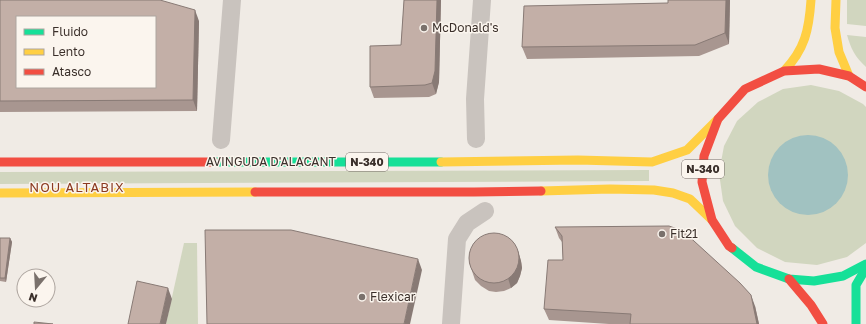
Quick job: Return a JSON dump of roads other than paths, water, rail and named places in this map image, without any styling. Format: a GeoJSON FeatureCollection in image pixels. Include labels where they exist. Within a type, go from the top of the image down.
{"type":"FeatureCollection","features":[{"type":"Feature","properties":{"kind":"main road"},"geometry":{"type":"LineString","coordinates":[[784,71],[796,56],[802,45],[809,25],[812,0]]}},
{"type":"Feature","properties":{"kind":"main road"},"geometry":{"type":"LineString","coordinates":[[836,0],[835,28],[839,52],[849,76]]}},
{"type":"Feature","properties":{"kind":"main road","name":"N-340"},"geometry":{"type":"LineString","coordinates":[[712,220],[702,182],[704,156],[718,119],[746,89],[784,71],[819,69],[849,76],[866,87]]}},
{"type":"Feature","properties":{"kind":"main road","name":"AVINGUDA D'ALACANT"},"geometry":{"type":"LineString","coordinates":[[0,162],[466,162],[578,160],[652,162],[687,150],[718,119]]}},
{"type":"Feature","properties":{"kind":"main road","name":"N-340"},"geometry":{"type":"LineString","coordinates":[[0,193],[474,192],[610,189],[654,190],[673,193],[690,199],[712,220],[729,246],[756,267],[789,279],[814,281],[843,276],[866,264]]}},
{"type":"Feature","properties":{"kind":"main road"},"geometry":{"type":"LineString","coordinates":[[856,324],[856,285],[866,268]]}},
{"type":"Feature","properties":{"kind":"main road","name":"N-340"},"geometry":{"type":"LineString","coordinates":[[789,279],[811,305],[823,324]]}},
{"type":"Feature","properties":{"kind":"street"},"geometry":{"type":"LineString","coordinates":[[220,140],[232,0]]}},
{"type":"Feature","properties":{"kind":"street"},"geometry":{"type":"LineString","coordinates":[[476,139],[475,99],[482,0]]}},
{"type":"Feature","properties":{"kind":"street"},"geometry":{"type":"LineString","coordinates":[[451,324],[457,239],[467,223],[485,211]]}},
{"type":"Feature","properties":{"kind":"water"},"geometry":{"type":"Polygon","coordinates":[[[808,135],[823,138],[836,147],[845,160],[848,175],[845,190],[836,203],[823,212],[808,215],[793,212],[780,203],[771,190],[768,175],[771,160],[780,147],[793,138],[808,135]]]}},
{"type":"Feature","properties":{"kind":"place","name":"McDonald's"},"geometry":{"type":"Point","coordinates":[424,28]}},
{"type":"Feature","properties":{"kind":"place","name":"Fit21"},"geometry":{"type":"Point","coordinates":[662,234]}},
{"type":"Feature","properties":{"kind":"place","name":"Flexicar"},"geometry":{"type":"Point","coordinates":[362,297]}},
{"type":"Feature","properties":{"kind":"district","name":"NOU ALTABIX"},"geometry":{"type":"Point","coordinates":[77,187]}}]}
